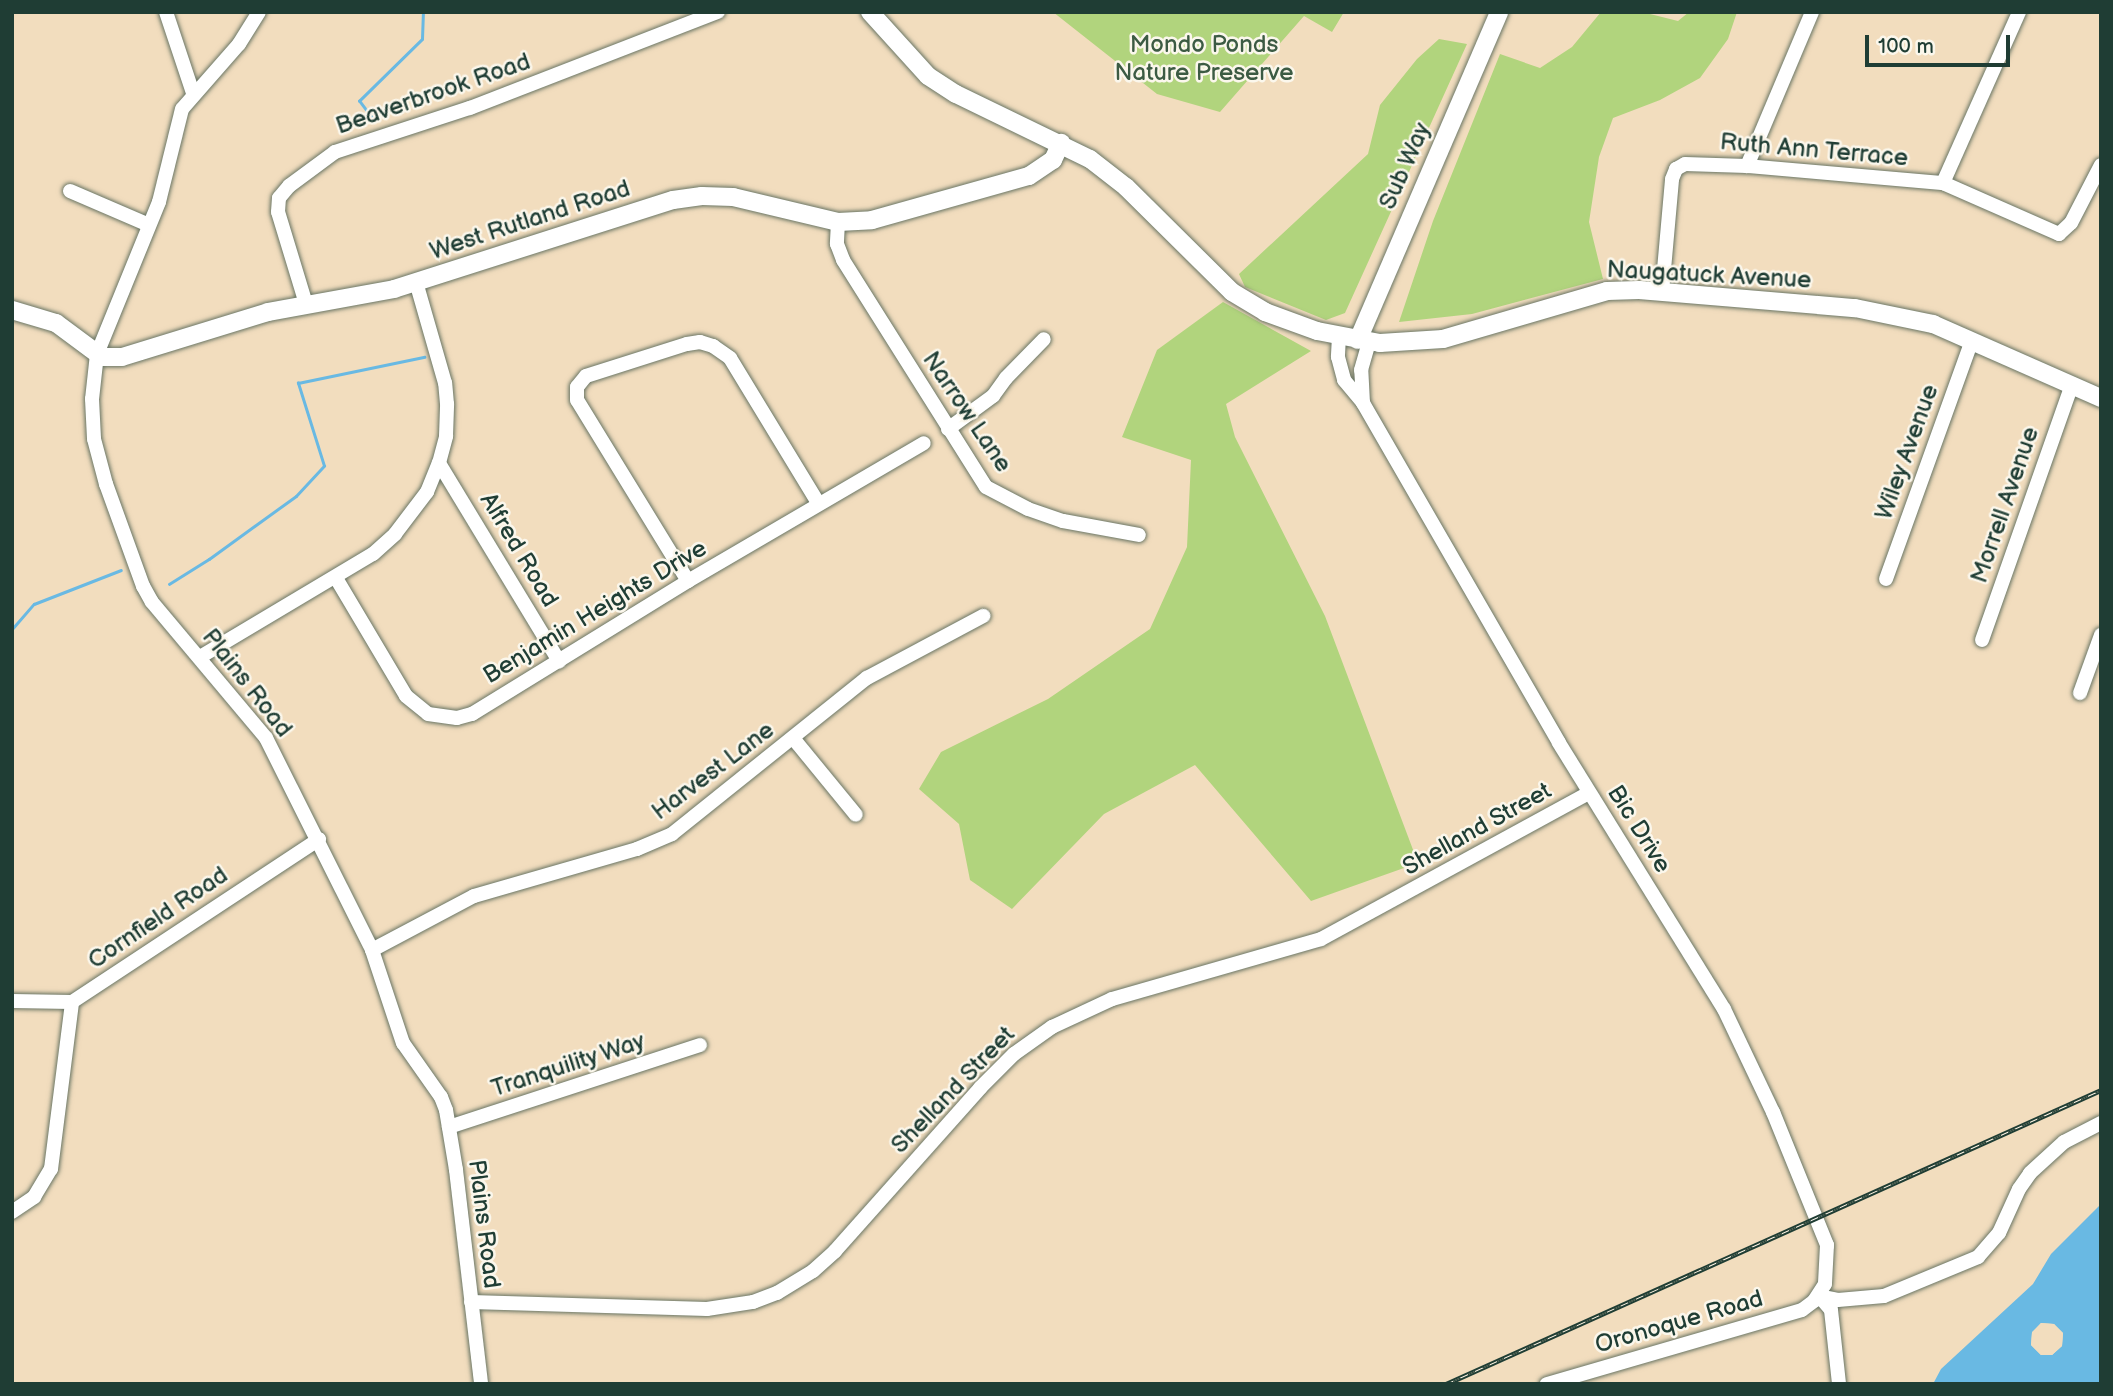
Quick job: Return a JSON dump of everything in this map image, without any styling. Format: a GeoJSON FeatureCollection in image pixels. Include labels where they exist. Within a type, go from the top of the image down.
{"type":"FeatureCollection","features":[{"type":"Feature","properties":{"kind":"main road","name":"Naugatuck Avenue"},"geometry":{"type":"LineString","coordinates":[[870,12],[928,76],[976,104],[1090,159],[1126,187],[1232,292],[1283,319],[1363,341],[1417,342],[1463,335],[1607,291],[1662,292],[1875,311],[1933,324],[2101,398]]}},
{"type":"Feature","properties":{"kind":"main road","name":"Sub Way"},"geometry":{"type":"LineString","coordinates":[[1363,341],[1499,12]]}},
{"type":"Feature","properties":{"kind":"main road","name":"West Rutland Road"},"geometry":{"type":"LineString","coordinates":[[97,354],[110,358],[130,356],[268,312],[364,295],[416,282],[628,214],[690,197],[733,197],[838,222],[872,220],[1021,179],[1050,163],[1061,143]]}},
{"type":"Feature","properties":{"kind":"main road"},"geometry":{"type":"LineString","coordinates":[[12,310],[56,323],[97,354]]}},
{"type":"Feature","properties":{"kind":"street"},"geometry":{"type":"LineString","coordinates":[[166,12],[193,93]]}},
{"type":"Feature","properties":{"kind":"street","name":"Plains Road"},"geometry":{"type":"LineString","coordinates":[[259,12],[239,44],[193,93],[179,116],[163,187],[97,354],[93,430],[106,484],[143,586],[152,602],[266,738],[319,839],[372,950],[403,1043],[441,1097],[449,1127],[471,1302],[477,1382]]}},
{"type":"Feature","properties":{"kind":"street","name":"Beaverbrook Road"},"geometry":{"type":"LineString","coordinates":[[306,304],[278,212],[279,198],[289,186],[335,152],[470,108],[718,12]]}},
{"type":"Feature","properties":{"kind":"street"},"geometry":{"type":"LineString","coordinates":[[1747,166],[1812,12]]}},
{"type":"Feature","properties":{"kind":"street"},"geometry":{"type":"LineString","coordinates":[[1943,183],[2019,12]]}},
{"type":"Feature","properties":{"kind":"street","name":"Ruth Ann Terrace"},"geometry":{"type":"LineString","coordinates":[[1662,292],[1674,172],[1689,163],[1943,183],[2053,233],[2063,232],[2101,165]]}},
{"type":"Feature","properties":{"kind":"street"},"geometry":{"type":"LineString","coordinates":[[70,191],[149,225]]}},
{"type":"Feature","properties":{"kind":"street","name":"Narrow Lane"},"geometry":{"type":"LineString","coordinates":[[838,222],[837,244],[843,260],[986,487],[1028,509],[1063,522],[1139,535]]}},
{"type":"Feature","properties":{"kind":"street"},"geometry":{"type":"LineString","coordinates":[[200,657],[373,554],[396,534],[427,492],[446,436],[445,383],[416,282]]}},
{"type":"Feature","properties":{"kind":"street","name":"Bic Drive"},"geometry":{"type":"LineString","coordinates":[[1339,336],[1339,368],[1351,390],[1363,403],[1589,793],[1708,981],[1753,1068],[1824,1233],[1828,1269],[1819,1296]]}},
{"type":"Feature","properties":{"kind":"street"},"geometry":{"type":"LineString","coordinates":[[947,429],[993,396],[1006,378],[1044,338]]}},
{"type":"Feature","properties":{"kind":"street","name":"Wiley Avenue"},"geometry":{"type":"LineString","coordinates":[[1886,579],[1972,340]]}},
{"type":"Feature","properties":{"kind":"street","name":"Bic Drive"},"geometry":{"type":"LineString","coordinates":[[1363,341],[1363,403]]}},
{"type":"Feature","properties":{"kind":"street"},"geometry":{"type":"LineString","coordinates":[[688,581],[578,401],[577,387],[586,376],[687,344],[700,342],[713,346],[730,358],[818,503]]}},
{"type":"Feature","properties":{"kind":"street","name":"Morrell Avenue"},"geometry":{"type":"LineString","coordinates":[[1982,640],[2071,385]]}},
{"type":"Feature","properties":{"kind":"street","name":"Benjamin Heights Drive"},"geometry":{"type":"LineString","coordinates":[[336,578],[406,696],[428,714],[457,718],[472,714],[818,503],[924,443]]}},
{"type":"Feature","properties":{"kind":"street","name":"Alfred Road"},"geometry":{"type":"LineString","coordinates":[[439,463],[559,661]]}},
{"type":"Feature","properties":{"kind":"street","name":"Harvest Lane"},"geometry":{"type":"LineString","coordinates":[[372,950],[474,896],[637,849],[662,839],[683,826],[867,678],[983,616]]}},
{"type":"Feature","properties":{"kind":"street"},"geometry":{"type":"LineString","coordinates":[[2080,693],[2101,635]]}},
{"type":"Feature","properties":{"kind":"street"},"geometry":{"type":"LineString","coordinates":[[793,738],[856,815]]}},
{"type":"Feature","properties":{"kind":"street","name":"Shelland Street"},"geometry":{"type":"LineString","coordinates":[[471,1302],[707,1309],[753,1302],[777,1293],[813,1271],[835,1251],[980,1088],[1014,1054],[1052,1027],[1112,999],[1321,939],[1589,793]]}},
{"type":"Feature","properties":{"kind":"street","name":"Cornfield Road"},"geometry":{"type":"LineString","coordinates":[[72,1002],[319,839]]}},
{"type":"Feature","properties":{"kind":"street"},"geometry":{"type":"LineString","coordinates":[[12,1001],[72,1002],[51,1169],[34,1197],[12,1213]]}},
{"type":"Feature","properties":{"kind":"street","name":"Tranquility Way"},"geometry":{"type":"LineString","coordinates":[[449,1127],[701,1045]]}},
{"type":"Feature","properties":{"kind":"street"},"geometry":{"type":"LineString","coordinates":[[1819,1296],[1838,1300],[1884,1296],[1936,1277],[1978,1257],[1999,1233],[2029,1173],[2064,1142],[2101,1123]]}},
{"type":"Feature","properties":{"kind":"street"},"geometry":{"type":"LineString","coordinates":[[1819,1296],[1831,1310],[1839,1384]]}},
{"type":"Feature","properties":{"kind":"street","name":"Oronoque Road"},"geometry":{"type":"LineString","coordinates":[[1547,1384],[1794,1313],[1819,1296]]}},
{"type":"Feature","properties":{"kind":"green space","name":"Mondo Ponds Nature Preserve"},"geometry":{"type":"Polygon","coordinates":[[[1053,12],[1344,12],[1332,32],[1304,16],[1220,112],[1157,94],[1053,12]]]}},
{"type":"Feature","properties":{"kind":"green space"},"geometry":{"type":"Polygon","coordinates":[[[1601,12],[1642,12],[1678,21],[1689,12],[1737,12],[1728,39],[1700,78],[1660,100],[1613,118],[1599,157],[1589,222],[1603,279],[1472,314],[1399,322],[1433,221],[1500,54],[1540,68],[1572,47],[1601,12]]]}},
{"type":"Feature","properties":{"kind":"green space"},"geometry":{"type":"Polygon","coordinates":[[[1439,39],[1467,44],[1345,313],[1326,320],[1245,287],[1239,274],[1368,154],[1380,105],[1417,59],[1439,39]]]}},
{"type":"Feature","properties":{"kind":"green space"},"geometry":{"type":"Polygon","coordinates":[[[1223,302],[1311,351],[1226,404],[1235,437],[1325,616],[1418,863],[1311,901],[1195,765],[1104,814],[1012,909],[970,880],[959,824],[919,789],[941,752],[1048,699],[1150,629],[1187,547],[1191,460],[1122,437],[1157,350],[1223,302]]]}},
{"type":"Feature","properties":{"kind":"water"},"geometry":{"type":"Polygon","coordinates":[[[2101,1204],[2101,1384],[1933,1384],[1941,1369],[2033,1284],[2051,1254],[2101,1204]],[[2041,1323],[2032,1333],[2031,1345],[2041,1355],[2052,1355],[2062,1346],[2063,1333],[2054,1324],[2041,1323]]]}},
{"type":"Feature","properties":{"kind":"pier"},"geometry":{"type":"Polygon","coordinates":[[[2041,1323],[2054,1324],[2063,1333],[2062,1346],[2052,1355],[2041,1355],[2031,1345],[2032,1332],[2041,1323]],[[2043,1327],[2035,1334],[2035,1343],[2042,1351],[2051,1352],[2059,1344],[2059,1335],[2052,1327],[2043,1327]]]}},
{"type":"Feature","properties":{"kind":"waterway"},"geometry":{"type":"LineString","coordinates":[[372,118],[359,101],[422,39],[423,12]]}},
{"type":"Feature","properties":{"kind":"waterway"},"geometry":{"type":"LineString","coordinates":[[169,584],[209,559],[296,496],[324,466],[298,383],[424,357]]}},
{"type":"Feature","properties":{"kind":"waterway"},"geometry":{"type":"LineString","coordinates":[[12,629],[34,604],[121,570]]}},
{"type":"Feature","properties":{"kind":"railway"},"geometry":{"type":"LineString","coordinates":[[1446,1384],[2101,1090]]}}]}
